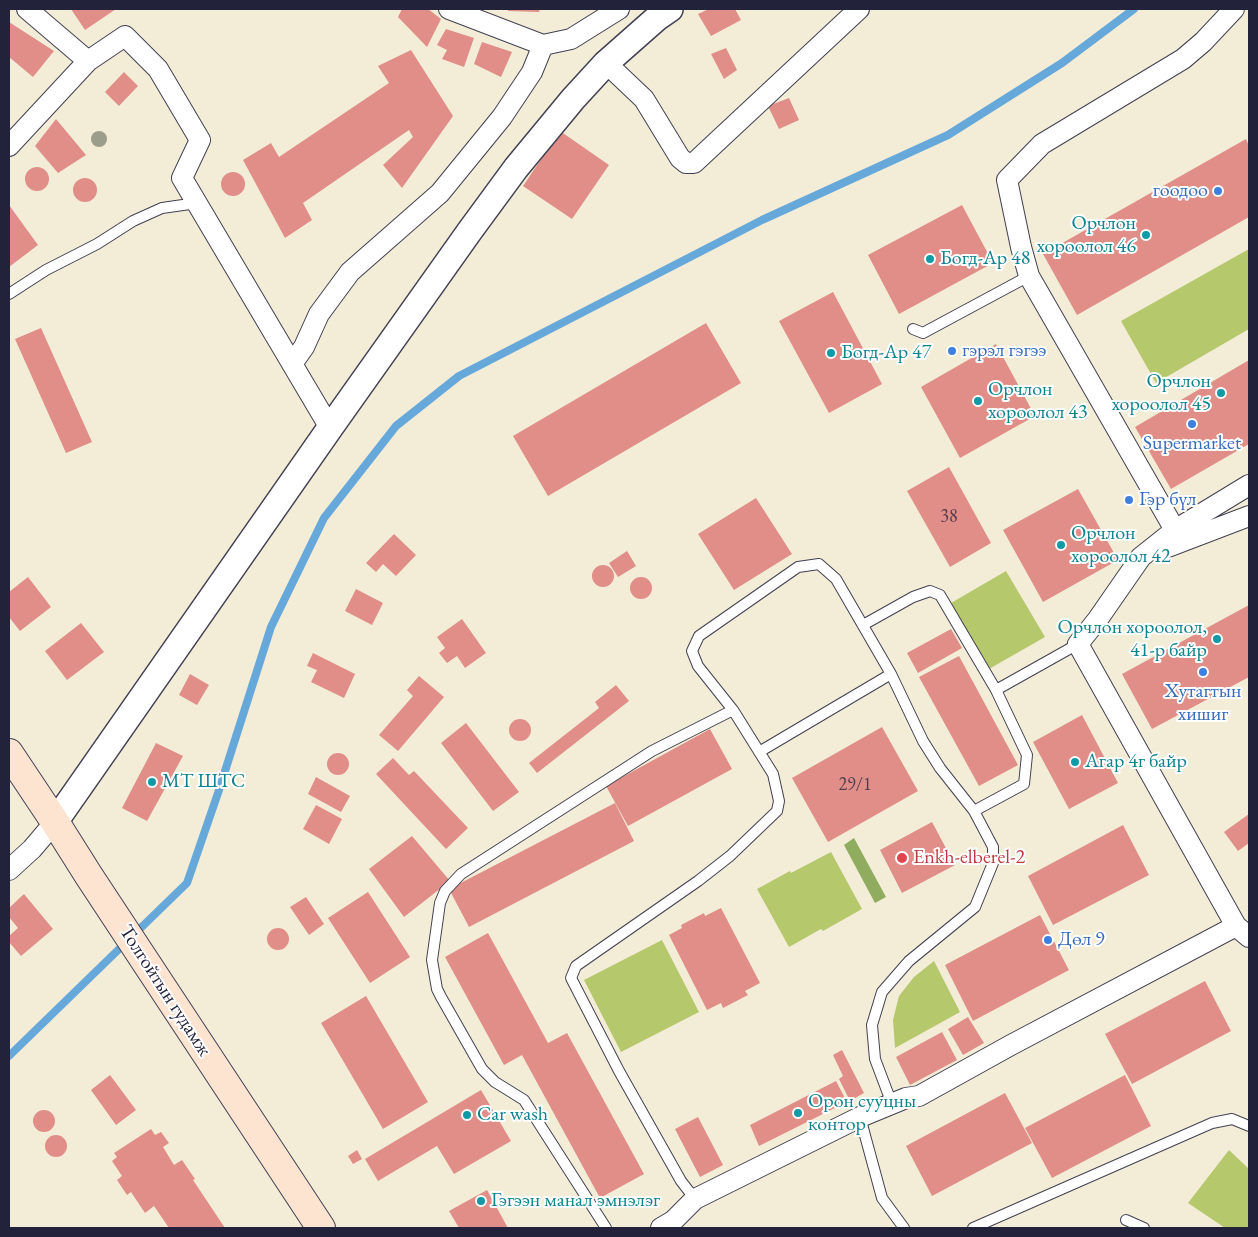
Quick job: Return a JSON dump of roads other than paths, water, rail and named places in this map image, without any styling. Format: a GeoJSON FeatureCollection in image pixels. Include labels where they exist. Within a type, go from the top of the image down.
{"type":"FeatureCollection","features":[{"type":"Feature","properties":{"kind":"main road","name":"Толгойтын гудамж"},"geometry":{"type":"LineString","coordinates":[[9,753],[321,1228]]}},
{"type":"Feature","properties":{"kind":"street"},"geometry":{"type":"LineString","coordinates":[[27,9],[88,61]]}},
{"type":"Feature","properties":{"kind":"street"},"geometry":{"type":"LineString","coordinates":[[449,9],[543,45],[571,39],[619,9]]}},
{"type":"Feature","properties":{"kind":"street"},"geometry":{"type":"LineString","coordinates":[[9,870],[32,850],[55,822],[330,428],[516,168],[573,99],[606,63],[657,18],[670,9]]}},
{"type":"Feature","properties":{"kind":"street"},"geometry":{"type":"LineString","coordinates":[[606,63],[644,99],[680,158],[686,163],[694,163],[860,9]]}},
{"type":"Feature","properties":{"kind":"street"},"geometry":{"type":"LineString","coordinates":[[1175,530],[1029,276],[1020,247],[1007,180],[1042,144],[1183,59],[1203,42],[1234,9]]}},
{"type":"Feature","properties":{"kind":"street"},"geometry":{"type":"LineString","coordinates":[[9,146],[88,61],[126,36],[158,69],[200,140],[182,178],[330,428]]}},
{"type":"Feature","properties":{"kind":"street"},"geometry":{"type":"LineString","coordinates":[[292,364],[304,347],[319,314],[350,272],[440,193],[502,117],[532,72],[543,45]]}},
{"type":"Feature","properties":{"kind":"street"},"geometry":{"type":"LineString","coordinates":[[661,1228],[673,1221],[695,1199],[860,1117],[906,1098],[919,1096],[1011,1045],[1243,932],[1078,644],[1142,557],[1175,530],[1249,485]]}},
{"type":"Feature","properties":{"kind":"street"},"geometry":{"type":"LineString","coordinates":[[1142,557],[1249,516]]}},
{"type":"Feature","properties":{"kind":"lane"},"geometry":{"type":"LineString","coordinates":[[9,294],[46,270],[96,244],[133,221],[162,208],[197,203]]}},
{"type":"Feature","properties":{"kind":"lane"},"geometry":{"type":"LineString","coordinates":[[913,329],[923,333],[1029,276]]}},
{"type":"Feature","properties":{"kind":"lane"},"geometry":{"type":"LineString","coordinates":[[695,1199],[681,1181],[619,1071],[571,978],[576,966],[698,881],[730,856],[776,811],[779,801],[773,774],[734,710],[698,666],[692,651],[699,636],[798,567],[818,564],[836,580],[891,674],[923,741],[940,768],[974,811],[993,847],[993,864],[975,907],[909,961],[882,992],[872,1025],[875,1059],[892,1104]]}},
{"type":"Feature","properties":{"kind":"lane"},"geometry":{"type":"LineString","coordinates":[[863,625],[913,597],[930,591],[940,595],[996,690],[1027,755],[1024,784],[974,811]]}},
{"type":"Feature","properties":{"kind":"lane"},"geometry":{"type":"LineString","coordinates":[[996,690],[1078,644]]}},
{"type":"Feature","properties":{"kind":"lane"},"geometry":{"type":"LineString","coordinates":[[760,752],[891,674]]}},
{"type":"Feature","properties":{"kind":"lane"},"geometry":{"type":"LineString","coordinates":[[606,1228],[524,1100],[495,1082],[482,1069],[437,989],[432,960],[440,903],[445,891],[462,874],[652,751],[734,710]]}},
{"type":"Feature","properties":{"kind":"lane"},"geometry":{"type":"LineString","coordinates":[[860,1117],[882,1198],[904,1228]]}},
{"type":"Feature","properties":{"kind":"lane"},"geometry":{"type":"LineString","coordinates":[[974,1228],[1212,1123],[1232,1118],[1249,1126]]}},
{"type":"Feature","properties":{"kind":"lane"},"geometry":{"type":"LineString","coordinates":[[1126,1220],[1144,1228]]}},
{"type":"Feature","properties":{"kind":"waterway"},"geometry":{"type":"LineString","coordinates":[[9,1056],[187,883],[271,627],[324,518],[396,426],[459,376],[762,220],[948,135],[1062,63],[1134,9]]}},
{"type":"Feature","properties":{"kind":"place","name":"гоодоо"},"geometry":{"type":"Point","coordinates":[1218,191]}},
{"type":"Feature","properties":{"kind":"place","name":"Орчлон хороолол 46"},"geometry":{"type":"Point","coordinates":[1146,235]}},
{"type":"Feature","properties":{"kind":"place","name":"Богд-Ар 48"},"geometry":{"type":"Point","coordinates":[930,259]}},
{"type":"Feature","properties":{"kind":"place","name":"гэрэл гэгээ"},"geometry":{"type":"Point","coordinates":[952,351]}},
{"type":"Feature","properties":{"kind":"place","name":"Богд-Ар 47"},"geometry":{"type":"Point","coordinates":[831,353]}},
{"type":"Feature","properties":{"kind":"place","name":"Орчлон хороолол 45"},"geometry":{"type":"Point","coordinates":[1221,393]}},
{"type":"Feature","properties":{"kind":"place","name":"Орчлон хороолол 43"},"geometry":{"type":"Point","coordinates":[978,401]}},
{"type":"Feature","properties":{"kind":"place","name":"Supermarket"},"geometry":{"type":"Point","coordinates":[1192,424]}},
{"type":"Feature","properties":{"kind":"place","name":"Гэр бүл"},"geometry":{"type":"Point","coordinates":[1129,500]}},
{"type":"Feature","properties":{"kind":"place","name":"Орчлон хороолол 42"},"geometry":{"type":"Point","coordinates":[1061,545]}},
{"type":"Feature","properties":{"kind":"place","name":"Орчлон хороолол, 41-р байр"},"geometry":{"type":"Point","coordinates":[1217,639]}},
{"type":"Feature","properties":{"kind":"place","name":"Хутагтын хишиг"},"geometry":{"type":"Point","coordinates":[1203,672]}},
{"type":"Feature","properties":{"kind":"place","name":"Агар 4г байр"},"geometry":{"type":"Point","coordinates":[1075,762]}},
{"type":"Feature","properties":{"kind":"place","name":"MТ ШТС"},"geometry":{"type":"Point","coordinates":[152,782]}},
{"type":"Feature","properties":{"kind":"place","name":"Enkh-elberel-2"},"geometry":{"type":"Point","coordinates":[902,858]}},
{"type":"Feature","properties":{"kind":"place","name":"Дөл 9"},"geometry":{"type":"Point","coordinates":[1048,940]}},
{"type":"Feature","properties":{"kind":"place","name":"Орон сууцны контор"},"geometry":{"type":"Point","coordinates":[798,1113]}},
{"type":"Feature","properties":{"kind":"place","name":"Car wash"},"geometry":{"type":"Point","coordinates":[467,1115]}},
{"type":"Feature","properties":{"kind":"place","name":"Гэгээн манал эмнэлэг"},"geometry":{"type":"Point","coordinates":[481,1201]}}]}
